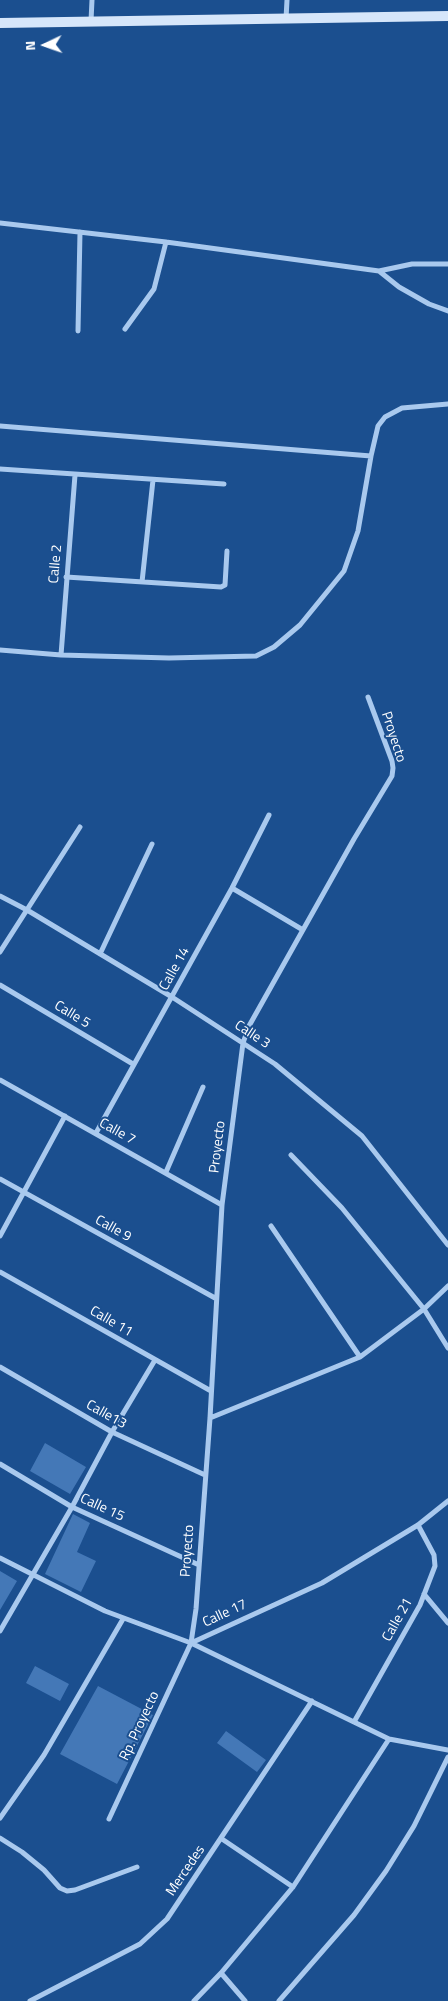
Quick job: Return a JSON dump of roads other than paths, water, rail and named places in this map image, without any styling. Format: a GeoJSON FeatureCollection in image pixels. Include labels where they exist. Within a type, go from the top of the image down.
{"type":"FeatureCollection","features":[{"type":"Feature","properties":{"kind":"street"},"geometry":{"type":"LineString","coordinates":[[92,0],[92,21]]}},
{"type":"Feature","properties":{"kind":"street"},"geometry":{"type":"LineString","coordinates":[[286,19],[287,0]]}},
{"type":"Feature","properties":{"kind":"street"},"geometry":{"type":"LineString","coordinates":[[0,24],[448,16]]}},
{"type":"Feature","properties":{"kind":"street"},"geometry":{"type":"LineString","coordinates":[[0,223],[166,242],[379,271],[412,264],[448,264]]}},
{"type":"Feature","properties":{"kind":"street"},"geometry":{"type":"LineString","coordinates":[[78,331],[80,232]]}},
{"type":"Feature","properties":{"kind":"street"},"geometry":{"type":"LineString","coordinates":[[125,329],[154,289],[166,242]]}},
{"type":"Feature","properties":{"kind":"street"},"geometry":{"type":"LineString","coordinates":[[379,271],[399,287],[429,304],[448,311]]}},
{"type":"Feature","properties":{"kind":"street"},"geometry":{"type":"LineString","coordinates":[[0,650],[61,655],[169,658],[256,656],[274,648],[300,625],[344,570],[358,531],[378,426],[385,417],[402,408],[448,404]]}},
{"type":"Feature","properties":{"kind":"street"},"geometry":{"type":"LineString","coordinates":[[0,426],[371,456]]}},
{"type":"Feature","properties":{"kind":"street"},"geometry":{"type":"LineString","coordinates":[[0,469],[224,484]]}},
{"type":"Feature","properties":{"kind":"street","name":"Calle 2"},"geometry":{"type":"LineString","coordinates":[[61,655],[75,475]]}},
{"type":"Feature","properties":{"kind":"street"},"geometry":{"type":"LineString","coordinates":[[142,582],[153,480]]}},
{"type":"Feature","properties":{"kind":"street"},"geometry":{"type":"LineString","coordinates":[[66,577],[224,587],[227,551]]}},
{"type":"Feature","properties":{"kind":"street","name":"Proyecto"},"geometry":{"type":"LineString","coordinates":[[191,1643],[196,1609],[210,1418],[215,1298],[222,1205],[243,1043],[249,1026],[302,930],[392,776],[392,761],[368,697]]}},
{"type":"Feature","properties":{"kind":"street","name":"Calle 14"},"geometry":{"type":"LineString","coordinates":[[96,1132],[232,888],[269,815]]}},
{"type":"Feature","properties":{"kind":"street"},"geometry":{"type":"LineString","coordinates":[[0,952],[80,827]]}},
{"type":"Feature","properties":{"kind":"street"},"geometry":{"type":"LineString","coordinates":[[100,954],[152,844]]}},
{"type":"Feature","properties":{"kind":"street"},"geometry":{"type":"LineString","coordinates":[[232,888],[302,930]]}},
{"type":"Feature","properties":{"kind":"street","name":"Calle 3"},"geometry":{"type":"LineString","coordinates":[[0,896],[27,910],[172,997],[275,1064],[362,1136],[448,1245]]}},
{"type":"Feature","properties":{"kind":"street","name":"Calle 5"},"geometry":{"type":"LineString","coordinates":[[0,985],[133,1064]]}},
{"type":"Feature","properties":{"kind":"street","name":"Calle 7"},"geometry":{"type":"LineString","coordinates":[[0,1080],[96,1132],[222,1205]]}},
{"type":"Feature","properties":{"kind":"street"},"geometry":{"type":"LineString","coordinates":[[166,1172],[203,1088]]}},
{"type":"Feature","properties":{"kind":"street"},"geometry":{"type":"LineString","coordinates":[[0,1236],[65,1116]]}},
{"type":"Feature","properties":{"kind":"street"},"geometry":{"type":"LineString","coordinates":[[291,1155],[342,1208],[424,1309],[448,1348]]}},
{"type":"Feature","properties":{"kind":"street","name":"Calle 9"},"geometry":{"type":"LineString","coordinates":[[0,1179],[215,1298]]}},
{"type":"Feature","properties":{"kind":"street"},"geometry":{"type":"LineString","coordinates":[[271,1226],[360,1357]]}},
{"type":"Feature","properties":{"kind":"street","name":"Calle 11"},"geometry":{"type":"LineString","coordinates":[[0,1272],[211,1391]]}},
{"type":"Feature","properties":{"kind":"street"},"geometry":{"type":"LineString","coordinates":[[210,1418],[360,1357],[424,1309],[448,1286]]}},
{"type":"Feature","properties":{"kind":"street"},"geometry":{"type":"LineString","coordinates":[[0,1631],[72,1507],[112,1432],[155,1360]]}},
{"type":"Feature","properties":{"kind":"street","name":"Calle13"},"geometry":{"type":"LineString","coordinates":[[0,1367],[112,1432],[205,1476]]}},
{"type":"Feature","properties":{"kind":"street","name":"Calle 15"},"geometry":{"type":"LineString","coordinates":[[0,1464],[72,1507],[198,1565]]}},
{"type":"Feature","properties":{"kind":"street","name":"Calle 17"},"geometry":{"type":"LineString","coordinates":[[0,1558],[123,1619],[191,1643],[322,1583],[418,1525],[448,1501]]}},
{"type":"Feature","properties":{"kind":"street","name":"Calle 21"},"geometry":{"type":"LineString","coordinates":[[354,1722],[424,1594],[436,1566],[436,1560],[418,1525]]}},
{"type":"Feature","properties":{"kind":"street"},"geometry":{"type":"LineString","coordinates":[[424,1594],[448,1623]]}},
{"type":"Feature","properties":{"kind":"street"},"geometry":{"type":"LineString","coordinates":[[0,1818],[44,1755],[123,1619]]}},
{"type":"Feature","properties":{"kind":"street"},"geometry":{"type":"LineString","coordinates":[[191,1643],[389,1740],[448,1750]]}},
{"type":"Feature","properties":{"kind":"street","name":"Rp. Proyecto"},"geometry":{"type":"LineString","coordinates":[[109,1819],[191,1643]]}},
{"type":"Feature","properties":{"kind":"street","name":"Mercedes"},"geometry":{"type":"LineString","coordinates":[[30,2001],[140,1944],[167,1919],[312,1701]]}},
{"type":"Feature","properties":{"kind":"street"},"geometry":{"type":"LineString","coordinates":[[194,2001],[221,1973],[293,1887],[389,1740]]}},
{"type":"Feature","properties":{"kind":"street"},"geometry":{"type":"LineString","coordinates":[[279,2001],[354,1915],[386,1871],[414,1826],[448,1757]]}},
{"type":"Feature","properties":{"kind":"street"},"geometry":{"type":"LineString","coordinates":[[0,1838],[22,1852],[44,1870],[60,1888],[68,1891],[136,1867]]}},
{"type":"Feature","properties":{"kind":"street"},"geometry":{"type":"LineString","coordinates":[[222,1839],[293,1887]]}},
{"type":"Feature","properties":{"kind":"street"},"geometry":{"type":"LineString","coordinates":[[221,1973],[245,2001]]}}]}
